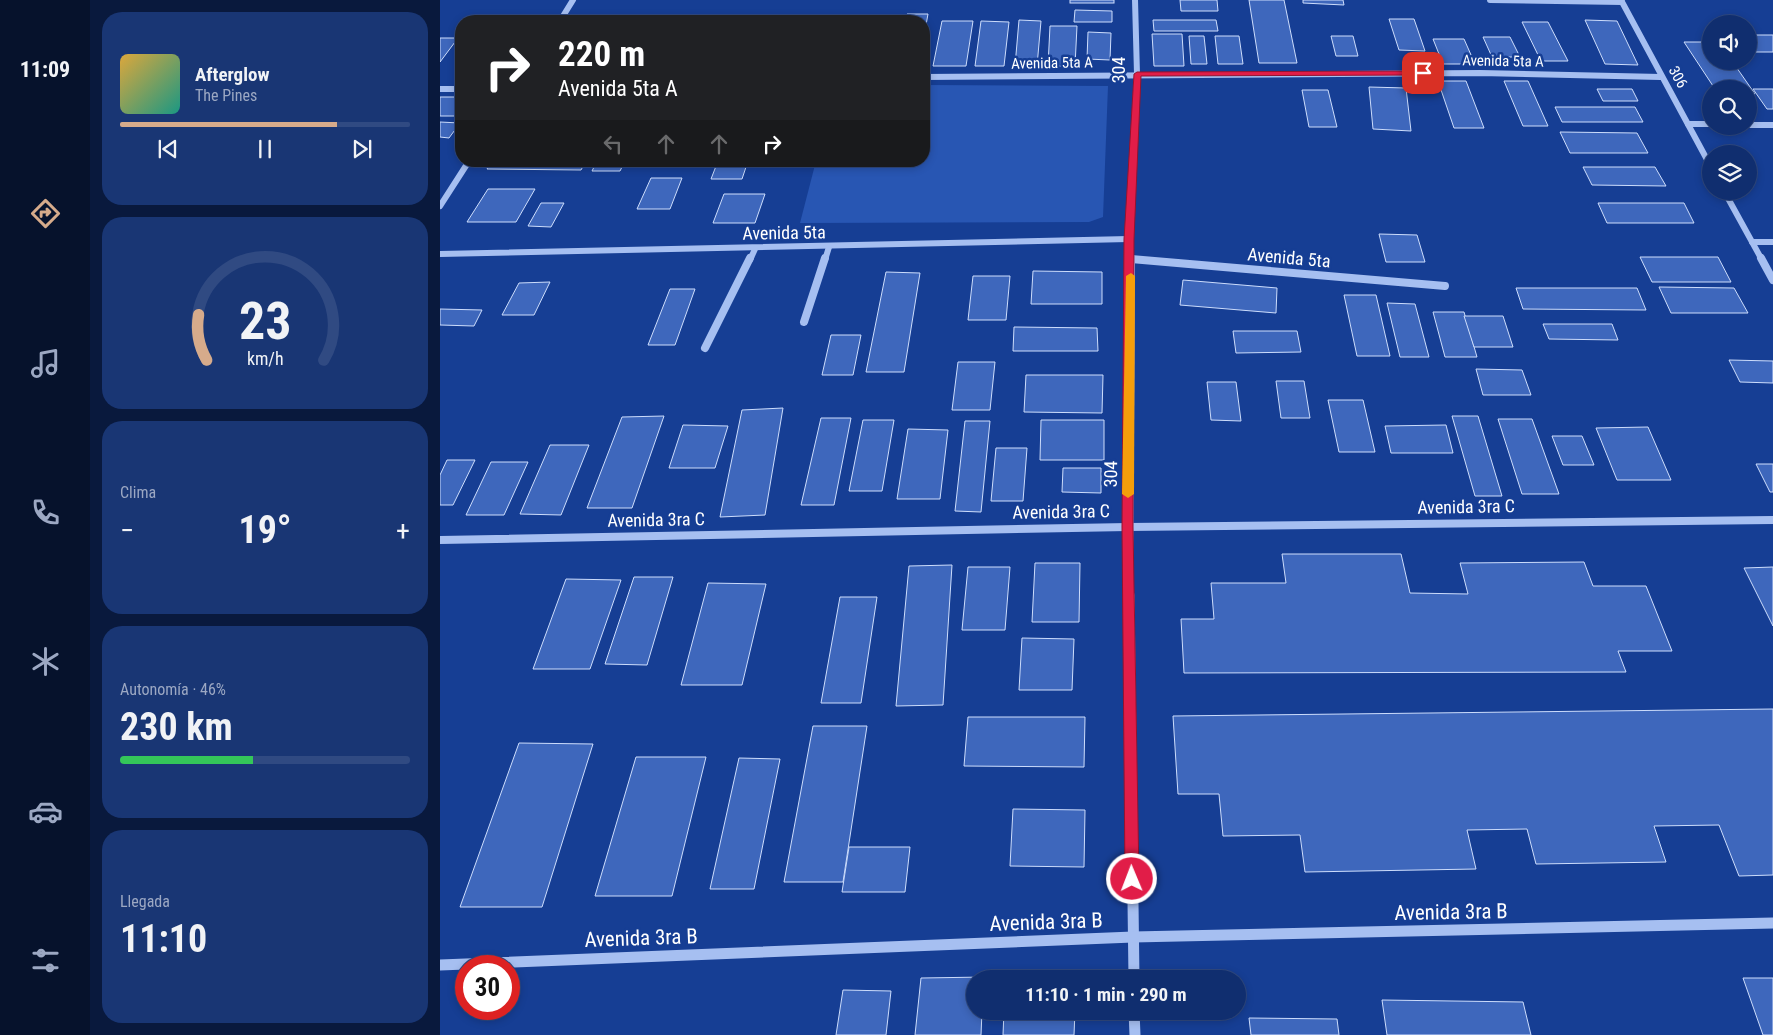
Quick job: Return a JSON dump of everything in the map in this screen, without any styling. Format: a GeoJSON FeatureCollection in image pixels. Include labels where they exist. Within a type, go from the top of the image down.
{"type":"FeatureCollection","features":[{"type":"Feature","properties":{"kind":"street"},"geometry":{"type":"LineString","coordinates":[[564,15],[573,0]]}},
{"type":"Feature","properties":{"kind":"street","name":"304"},"geometry":{"type":"LineString","coordinates":[[1134,0],[1137,74],[1129,239],[1131,258],[1128,527],[1134,970]]}},
{"type":"Feature","properties":{"kind":"street"},"geometry":{"type":"LineString","coordinates":[[1490,0],[1621,1]]}},
{"type":"Feature","properties":{"kind":"street","name":"306"},"geometry":{"type":"LineString","coordinates":[[1621,1],[1702,150]]}},
{"type":"Feature","properties":{"kind":"street","name":"Avenida 5ta A"},"geometry":{"type":"LineString","coordinates":[[930,77],[1480,73],[1661,77]]}},
{"type":"Feature","properties":{"kind":"street"},"geometry":{"type":"LineString","coordinates":[[440,89],[455,89]]}},
{"type":"Feature","properties":{"kind":"street"},"geometry":{"type":"LineString","coordinates":[[1688,124],[1702,124]]}},
{"type":"Feature","properties":{"kind":"street"},"geometry":{"type":"LineString","coordinates":[[1757,125],[1773,125]]}},
{"type":"Feature","properties":{"kind":"street"},"geometry":{"type":"LineString","coordinates":[[440,206],[465,167]]}},
{"type":"Feature","properties":{"kind":"street"},"geometry":{"type":"LineString","coordinates":[[1729,200],[1773,280]]}},
{"type":"Feature","properties":{"kind":"street","name":"Avenida 5ta"},"geometry":{"type":"LineString","coordinates":[[440,254],[1129,239]]}},
{"type":"Feature","properties":{"kind":"street"},"geometry":{"type":"LineString","coordinates":[[1752,242],[1773,242]]}},
{"type":"Feature","properties":{"kind":"street"},"geometry":{"type":"LineString","coordinates":[[804,322],[829,246]]}},
{"type":"Feature","properties":{"kind":"street"},"geometry":{"type":"LineString","coordinates":[[706,348],[755,248]]}},
{"type":"Feature","properties":{"kind":"street","name":"Avenida 5ta"},"geometry":{"type":"LineString","coordinates":[[1131,258],[1445,286]]}},
{"type":"Feature","properties":{"kind":"street","name":"Avenida 3ra C"},"geometry":{"type":"LineString","coordinates":[[440,540],[1128,527],[1773,520]]}},
{"type":"Feature","properties":{"kind":"street","name":"Avenida 3ra B"},"geometry":{"type":"LineString","coordinates":[[440,965],[1133,937],[1773,923]]}},
{"type":"Feature","properties":{"kind":"street"},"geometry":{"type":"LineString","coordinates":[[1134,1020],[1135,1035]]}},
{"type":"Feature","properties":{"kind":"shaded area"},"geometry":{"type":"Polygon","coordinates":[[[930,85],[1108,86],[1103,217],[1089,222],[800,223],[814,167],[930,167],[930,85]]]}},
{"type":"Feature","properties":{"kind":"building"},"geometry":{"type":"Polygon","coordinates":[[[1070,0],[1114,0],[1114,3],[1070,3],[1070,0]]]}},
{"type":"Feature","properties":{"kind":"building"},"geometry":{"type":"Polygon","coordinates":[[[1180,0],[1217,0],[1218,11],[1181,11],[1180,0]]]}},
{"type":"Feature","properties":{"kind":"building"},"geometry":{"type":"Polygon","coordinates":[[[1249,0],[1284,0],[1297,63],[1259,63],[1249,0]]]}},
{"type":"Feature","properties":{"kind":"building"},"geometry":{"type":"Polygon","coordinates":[[[1303,0],[1343,0],[1344,5],[1303,3],[1303,0]]]}},
{"type":"Feature","properties":{"kind":"building"},"geometry":{"type":"Polygon","coordinates":[[[1075,10],[1112,11],[1112,22],[1074,22],[1075,10]]]}},
{"type":"Feature","properties":{"kind":"building"},"geometry":{"type":"Polygon","coordinates":[[[907,14],[928,14],[928,15],[907,14]]]}},
{"type":"Feature","properties":{"kind":"building"},"geometry":{"type":"Polygon","coordinates":[[[1389,19],[1414,19],[1425,51],[1399,50],[1389,19]]]}},
{"type":"Feature","properties":{"kind":"building"},"geometry":{"type":"Polygon","coordinates":[[[1019,20],[1041,21],[1037,66],[1015,66],[1019,20]]]}},
{"type":"Feature","properties":{"kind":"building"},"geometry":{"type":"Polygon","coordinates":[[[1153,20],[1216,20],[1218,31],[1154,31],[1153,20]]]}},
{"type":"Feature","properties":{"kind":"building"},"geometry":{"type":"Polygon","coordinates":[[[1585,20],[1617,21],[1638,65],[1605,64],[1585,20]]]}},
{"type":"Feature","properties":{"kind":"building"},"geometry":{"type":"Polygon","coordinates":[[[942,21],[973,21],[966,66],[933,66],[942,21]]]}},
{"type":"Feature","properties":{"kind":"building"},"geometry":{"type":"Polygon","coordinates":[[[981,21],[1009,22],[1004,66],[975,66],[981,21]]]}},
{"type":"Feature","properties":{"kind":"building"},"geometry":{"type":"Polygon","coordinates":[[[1522,22],[1548,22],[1568,61],[1541,61],[1522,22]]]}},
{"type":"Feature","properties":{"kind":"building"},"geometry":{"type":"Polygon","coordinates":[[[1050,26],[1077,26],[1075,66],[1048,66],[1050,26]]]}},
{"type":"Feature","properties":{"kind":"building"},"geometry":{"type":"Polygon","coordinates":[[[1088,32],[1111,33],[1110,60],[1087,59],[1088,32]]]}},
{"type":"Feature","properties":{"kind":"building"},"geometry":{"type":"Polygon","coordinates":[[[1152,34],[1182,34],[1184,66],[1154,66],[1152,34]]]}},
{"type":"Feature","properties":{"kind":"building"},"geometry":{"type":"Polygon","coordinates":[[[1757,35],[1773,35],[1773,52],[1757,52],[1757,35]]]}},
{"type":"Feature","properties":{"kind":"building"},"geometry":{"type":"Polygon","coordinates":[[[1189,36],[1204,36],[1207,64],[1191,64],[1189,36]]]}},
{"type":"Feature","properties":{"kind":"building"},"geometry":{"type":"Polygon","coordinates":[[[1215,36],[1239,36],[1243,64],[1218,64],[1215,36]]]}},
{"type":"Feature","properties":{"kind":"building"},"geometry":{"type":"Polygon","coordinates":[[[1331,36],[1353,36],[1358,56],[1336,56],[1331,36]]]}},
{"type":"Feature","properties":{"kind":"building"},"geometry":{"type":"Polygon","coordinates":[[[1483,37],[1510,37],[1520,57],[1492,57],[1483,37]]]}},
{"type":"Feature","properties":{"kind":"building"},"geometry":{"type":"Polygon","coordinates":[[[440,38],[455,38],[455,42],[440,62],[440,38]]]}},
{"type":"Feature","properties":{"kind":"building"},"geometry":{"type":"Polygon","coordinates":[[[1433,39],[1464,39],[1475,64],[1443,64],[1433,39]]]}},
{"type":"Feature","properties":{"kind":"building"},"geometry":{"type":"Polygon","coordinates":[[[1684,42],[1702,42],[1702,69],[1684,42]]]}},
{"type":"Feature","properties":{"kind":"building"},"geometry":{"type":"Polygon","coordinates":[[[1702,70],[1738,70],[1745,80],[1709,80],[1702,70]]]}},
{"type":"Feature","properties":{"kind":"building"},"geometry":{"type":"Polygon","coordinates":[[[1438,81],[1466,81],[1484,128],[1454,128],[1438,81]]]}},
{"type":"Feature","properties":{"kind":"building"},"geometry":{"type":"Polygon","coordinates":[[[1504,81],[1528,81],[1548,126],[1523,126],[1504,81]]]}},
{"type":"Feature","properties":{"kind":"building"},"geometry":{"type":"Polygon","coordinates":[[[1369,87],[1406,88],[1411,131],[1373,129],[1369,87]]]}},
{"type":"Feature","properties":{"kind":"building"},"geometry":{"type":"Polygon","coordinates":[[[1597,89],[1632,89],[1638,101],[1603,101],[1597,89]]]}},
{"type":"Feature","properties":{"kind":"building"},"geometry":{"type":"Polygon","coordinates":[[[1757,89],[1773,89],[1773,109],[1767,109],[1757,95],[1757,89]]]}},
{"type":"Feature","properties":{"kind":"building"},"geometry":{"type":"Polygon","coordinates":[[[1302,90],[1328,90],[1337,127],[1309,127],[1302,90]]]}},
{"type":"Feature","properties":{"kind":"building"},"geometry":{"type":"Polygon","coordinates":[[[440,97],[455,97],[455,116],[440,116],[440,97]]]}},
{"type":"Feature","properties":{"kind":"building"},"geometry":{"type":"Polygon","coordinates":[[[1555,107],[1635,107],[1643,122],[1562,122],[1555,107]]]}},
{"type":"Feature","properties":{"kind":"building"},"geometry":{"type":"Polygon","coordinates":[[[440,122],[455,123],[455,130],[449,138],[440,137],[440,122]]]}},
{"type":"Feature","properties":{"kind":"building"},"geometry":{"type":"Polygon","coordinates":[[[1560,132],[1637,133],[1648,153],[1570,153],[1560,132]]]}},
{"type":"Feature","properties":{"kind":"building"},"geometry":{"type":"Polygon","coordinates":[[[488,167],[583,167],[581,170],[487,169],[488,167]]]}},
{"type":"Feature","properties":{"kind":"building"},"geometry":{"type":"Polygon","coordinates":[[[594,167],[622,167],[620,171],[592,171],[594,167]]]}},
{"type":"Feature","properties":{"kind":"building"},"geometry":{"type":"Polygon","coordinates":[[[716,167],[746,167],[742,179],[711,179],[716,167]]]}},
{"type":"Feature","properties":{"kind":"building"},"geometry":{"type":"Polygon","coordinates":[[[1583,167],[1655,167],[1666,186],[1592,185],[1583,167]]]}},
{"type":"Feature","properties":{"kind":"building"},"geometry":{"type":"Polygon","coordinates":[[[651,178],[682,178],[670,209],[637,209],[651,178]]]}},
{"type":"Feature","properties":{"kind":"building"},"geometry":{"type":"Polygon","coordinates":[[[488,189],[535,189],[516,222],[467,222],[488,189]]]}},
{"type":"Feature","properties":{"kind":"building"},"geometry":{"type":"Polygon","coordinates":[[[724,194],[765,194],[755,223],[713,223],[724,194]]]}},
{"type":"Feature","properties":{"kind":"building"},"geometry":{"type":"Polygon","coordinates":[[[541,203],[564,203],[551,227],[528,226],[541,203]]]}},
{"type":"Feature","properties":{"kind":"building"},"geometry":{"type":"Polygon","coordinates":[[[1598,203],[1684,203],[1694,223],[1607,223],[1598,203]]]}},
{"type":"Feature","properties":{"kind":"building"},"geometry":{"type":"Polygon","coordinates":[[[1379,234],[1417,235],[1425,262],[1386,262],[1379,234]]]}},
{"type":"Feature","properties":{"kind":"building"},"geometry":{"type":"Polygon","coordinates":[[[1640,257],[1718,257],[1731,282],[1652,282],[1640,257]]]}},
{"type":"Feature","properties":{"kind":"building"},"geometry":{"type":"Polygon","coordinates":[[[1033,271],[1102,272],[1102,304],[1031,304],[1033,271]]]}},
{"type":"Feature","properties":{"kind":"building"},"geometry":{"type":"Polygon","coordinates":[[[886,272],[920,273],[904,372],[866,372],[886,272]]]}},
{"type":"Feature","properties":{"kind":"building"},"geometry":{"type":"Polygon","coordinates":[[[973,276],[1010,276],[1006,320],[968,320],[973,276]]]}},
{"type":"Feature","properties":{"kind":"building"},"geometry":{"type":"Polygon","coordinates":[[[1183,280],[1277,288],[1276,313],[1180,305],[1183,280]]]}},
{"type":"Feature","properties":{"kind":"building"},"geometry":{"type":"Polygon","coordinates":[[[550,282],[534,315],[502,315],[519,283],[550,282]]]}},
{"type":"Feature","properties":{"kind":"building"},"geometry":{"type":"Polygon","coordinates":[[[1659,287],[1734,288],[1748,313],[1671,313],[1659,287]]]}},
{"type":"Feature","properties":{"kind":"building"},"geometry":{"type":"Polygon","coordinates":[[[1516,288],[1637,288],[1646,310],[1523,309],[1516,288]]]}},
{"type":"Feature","properties":{"kind":"building"},"geometry":{"type":"Polygon","coordinates":[[[670,289],[695,289],[675,345],[648,345],[670,289]]]}},
{"type":"Feature","properties":{"kind":"building"},"geometry":{"type":"Polygon","coordinates":[[[1344,295],[1376,295],[1390,356],[1357,356],[1344,295]]]}},
{"type":"Feature","properties":{"kind":"building"},"geometry":{"type":"Polygon","coordinates":[[[1387,303],[1415,304],[1429,357],[1400,357],[1387,303]]]}},
{"type":"Feature","properties":{"kind":"building"},"geometry":{"type":"Polygon","coordinates":[[[440,309],[482,310],[474,326],[440,325],[440,309]]]}},
{"type":"Feature","properties":{"kind":"building"},"geometry":{"type":"Polygon","coordinates":[[[1433,312],[1464,312],[1477,357],[1445,357],[1433,312]]]}},
{"type":"Feature","properties":{"kind":"building"},"geometry":{"type":"Polygon","coordinates":[[[1464,316],[1503,316],[1513,347],[1474,347],[1464,316]]]}},
{"type":"Feature","properties":{"kind":"building"},"geometry":{"type":"Polygon","coordinates":[[[1543,324],[1612,324],[1618,340],[1549,339],[1543,324]]]}},
{"type":"Feature","properties":{"kind":"building"},"geometry":{"type":"Polygon","coordinates":[[[1014,327],[1097,328],[1098,351],[1013,351],[1014,327]]]}},
{"type":"Feature","properties":{"kind":"building"},"geometry":{"type":"Polygon","coordinates":[[[1233,331],[1297,331],[1301,352],[1236,353],[1233,331]]]}},
{"type":"Feature","properties":{"kind":"building"},"geometry":{"type":"Polygon","coordinates":[[[831,335],[861,335],[853,375],[822,375],[831,335]]]}},
{"type":"Feature","properties":{"kind":"building"},"geometry":{"type":"Polygon","coordinates":[[[1729,360],[1773,361],[1773,383],[1740,382],[1729,360]]]}},
{"type":"Feature","properties":{"kind":"building"},"geometry":{"type":"Polygon","coordinates":[[[958,362],[995,362],[990,410],[952,410],[958,362]]]}},
{"type":"Feature","properties":{"kind":"building"},"geometry":{"type":"Polygon","coordinates":[[[1476,369],[1522,370],[1531,395],[1483,395],[1476,369]]]}},
{"type":"Feature","properties":{"kind":"building"},"geometry":{"type":"Polygon","coordinates":[[[1026,375],[1103,375],[1102,413],[1024,412],[1026,375]]]}},
{"type":"Feature","properties":{"kind":"building"},"geometry":{"type":"Polygon","coordinates":[[[1276,381],[1304,381],[1310,418],[1281,418],[1276,381]]]}},
{"type":"Feature","properties":{"kind":"building"},"geometry":{"type":"Polygon","coordinates":[[[1207,382],[1236,382],[1241,421],[1211,420],[1207,382]]]}},
{"type":"Feature","properties":{"kind":"building"},"geometry":{"type":"Polygon","coordinates":[[[1328,400],[1363,400],[1375,452],[1339,452],[1328,400]]]}},
{"type":"Feature","properties":{"kind":"building"},"geometry":{"type":"Polygon","coordinates":[[[783,408],[765,515],[720,517],[742,410],[783,408]]]}},
{"type":"Feature","properties":{"kind":"building"},"geometry":{"type":"Polygon","coordinates":[[[664,416],[632,508],[587,508],[622,417],[664,416]]]}},
{"type":"Feature","properties":{"kind":"building"},"geometry":{"type":"Polygon","coordinates":[[[1452,416],[1478,416],[1502,496],[1475,496],[1452,416]]]}},
{"type":"Feature","properties":{"kind":"building"},"geometry":{"type":"Polygon","coordinates":[[[821,418],[851,418],[834,505],[801,505],[821,418]]]}},
{"type":"Feature","properties":{"kind":"building"},"geometry":{"type":"Polygon","coordinates":[[[1498,419],[1532,419],[1559,494],[1522,494],[1498,419]]]}},
{"type":"Feature","properties":{"kind":"building"},"geometry":{"type":"Polygon","coordinates":[[[863,420],[894,420],[882,491],[849,491],[863,420]]]}},
{"type":"Feature","properties":{"kind":"building"},"geometry":{"type":"Polygon","coordinates":[[[1041,420],[1104,420],[1104,460],[1040,460],[1041,420]]]}},
{"type":"Feature","properties":{"kind":"building"},"geometry":{"type":"Polygon","coordinates":[[[965,421],[990,421],[981,512],[955,511],[965,421]]]}},
{"type":"Feature","properties":{"kind":"building"},"geometry":{"type":"Polygon","coordinates":[[[683,425],[728,426],[715,468],[669,468],[683,425]]]}},
{"type":"Feature","properties":{"kind":"building"},"geometry":{"type":"Polygon","coordinates":[[[1446,425],[1453,453],[1391,453],[1385,426],[1446,425]]]}},
{"type":"Feature","properties":{"kind":"building"},"geometry":{"type":"Polygon","coordinates":[[[1648,427],[1671,480],[1617,480],[1596,428],[1648,427]]]}},
{"type":"Feature","properties":{"kind":"building"},"geometry":{"type":"Polygon","coordinates":[[[908,429],[948,430],[940,499],[897,499],[908,429]]]}},
{"type":"Feature","properties":{"kind":"building"},"geometry":{"type":"Polygon","coordinates":[[[1552,436],[1582,436],[1594,465],[1563,465],[1552,436]]]}},
{"type":"Feature","properties":{"kind":"building"},"geometry":{"type":"Polygon","coordinates":[[[550,445],[589,445],[561,515],[520,514],[550,445]]]}},
{"type":"Feature","properties":{"kind":"building"},"geometry":{"type":"Polygon","coordinates":[[[996,448],[1027,448],[1023,501],[991,501],[996,448]]]}},
{"type":"Feature","properties":{"kind":"building"},"geometry":{"type":"Polygon","coordinates":[[[447,460],[475,460],[453,505],[440,505],[440,475],[447,460]]]}},
{"type":"Feature","properties":{"kind":"building"},"geometry":{"type":"Polygon","coordinates":[[[491,462],[528,462],[504,515],[466,515],[491,462]]]}},
{"type":"Feature","properties":{"kind":"building"},"geometry":{"type":"Polygon","coordinates":[[[1756,464],[1773,464],[1773,492],[1770,492],[1756,464]]]}},
{"type":"Feature","properties":{"kind":"building"},"geometry":{"type":"Polygon","coordinates":[[[1063,468],[1101,468],[1101,493],[1062,492],[1063,468]]]}},
{"type":"Feature","properties":{"kind":"building"},"geometry":{"type":"Polygon","coordinates":[[[1282,554],[1401,554],[1410,593],[1468,594],[1460,563],[1584,562],[1593,586],[1646,586],[1672,651],[1618,651],[1626,672],[1184,673],[1181,619],[1214,619],[1211,583],[1286,583],[1282,554]]]}},
{"type":"Feature","properties":{"kind":"building"},"geometry":{"type":"Polygon","coordinates":[[[1035,563],[1080,563],[1079,622],[1032,622],[1035,563]]]}},
{"type":"Feature","properties":{"kind":"building"},"geometry":{"type":"Polygon","coordinates":[[[952,565],[943,705],[896,706],[909,566],[952,565]]]}},
{"type":"Feature","properties":{"kind":"building"},"geometry":{"type":"Polygon","coordinates":[[[968,567],[1010,567],[1005,630],[962,630],[968,567]]]}},
{"type":"Feature","properties":{"kind":"building"},"geometry":{"type":"Polygon","coordinates":[[[1773,567],[1773,626],[1744,568],[1773,567]]]}},
{"type":"Feature","properties":{"kind":"building"},"geometry":{"type":"Polygon","coordinates":[[[634,577],[673,577],[647,665],[605,664],[634,577]]]}},
{"type":"Feature","properties":{"kind":"building"},"geometry":{"type":"Polygon","coordinates":[[[566,579],[621,580],[590,669],[533,669],[566,579]]]}},
{"type":"Feature","properties":{"kind":"building"},"geometry":{"type":"Polygon","coordinates":[[[708,583],[766,584],[742,685],[681,685],[708,583]]]}},
{"type":"Feature","properties":{"kind":"building"},"geometry":{"type":"Polygon","coordinates":[[[840,597],[877,597],[861,703],[821,703],[840,597]]]}},
{"type":"Feature","properties":{"kind":"building"},"geometry":{"type":"Polygon","coordinates":[[[1022,638],[1074,639],[1072,690],[1019,690],[1022,638]]]}},
{"type":"Feature","properties":{"kind":"building"},"geometry":{"type":"Polygon","coordinates":[[[1773,709],[1773,875],[1739,876],[1719,825],[1654,826],[1666,862],[1536,864],[1527,829],[1467,830],[1476,869],[1305,872],[1300,835],[1223,836],[1219,794],[1178,794],[1173,716],[1773,709]]]}},
{"type":"Feature","properties":{"kind":"building"},"geometry":{"type":"Polygon","coordinates":[[[968,717],[1085,717],[1084,767],[964,766],[968,717]]]}},
{"type":"Feature","properties":{"kind":"building"},"geometry":{"type":"Polygon","coordinates":[[[813,726],[867,726],[843,882],[784,882],[813,726]]]}},
{"type":"Feature","properties":{"kind":"building"},"geometry":{"type":"Polygon","coordinates":[[[519,743],[593,744],[542,907],[460,907],[519,743]]]}},
{"type":"Feature","properties":{"kind":"building"},"geometry":{"type":"Polygon","coordinates":[[[636,757],[706,757],[672,896],[595,896],[636,757]]]}},
{"type":"Feature","properties":{"kind":"building"},"geometry":{"type":"Polygon","coordinates":[[[739,758],[780,759],[754,889],[710,889],[739,758]]]}},
{"type":"Feature","properties":{"kind":"building"},"geometry":{"type":"Polygon","coordinates":[[[1013,809],[1085,810],[1084,867],[1010,866],[1013,809]]]}},
{"type":"Feature","properties":{"kind":"building"},"geometry":{"type":"Polygon","coordinates":[[[849,847],[910,847],[905,892],[842,892],[849,847]]]}},
{"type":"Feature","properties":{"kind":"building"},"geometry":{"type":"Polygon","coordinates":[[[966,977],[966,1020],[982,1020],[981,1035],[915,1035],[921,978],[966,977]]]}},
{"type":"Feature","properties":{"kind":"building"},"geometry":{"type":"Polygon","coordinates":[[[1743,978],[1773,978],[1773,1035],[1763,1035],[1743,978]]]}},
{"type":"Feature","properties":{"kind":"building"},"geometry":{"type":"Polygon","coordinates":[[[843,990],[891,991],[886,1035],[836,1035],[843,990]]]}},
{"type":"Feature","properties":{"kind":"building"},"geometry":{"type":"Polygon","coordinates":[[[1382,1000],[1523,1002],[1531,1035],[1387,1035],[1382,1000]]]}},
{"type":"Feature","properties":{"kind":"building"},"geometry":{"type":"Polygon","coordinates":[[[1249,1018],[1337,1019],[1339,1035],[1251,1035],[1249,1018]]]}},
{"type":"Feature","properties":{"kind":"building"},"geometry":{"type":"Polygon","coordinates":[[[1004,1020],[1075,1020],[1074,1035],[1003,1035],[1004,1020]]]}},
{"type":"Feature","properties":{"kind":"slow traffic"},"geometry":{"type":"LineString","coordinates":[[1128,494],[1131,276]]}},
{"type":"Feature","properties":{"kind":"route"},"geometry":{"type":"LineString","coordinates":[[1132,879],[1128,527],[1131,258],[1129,239],[1137,74],[1423,73]]}}]}
